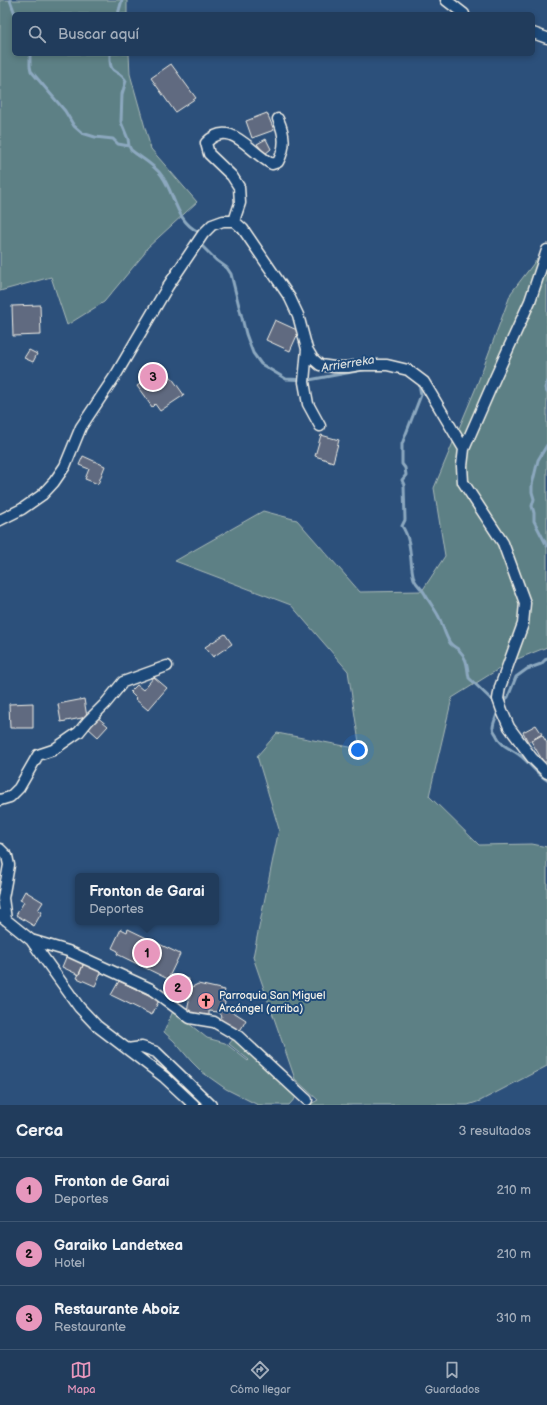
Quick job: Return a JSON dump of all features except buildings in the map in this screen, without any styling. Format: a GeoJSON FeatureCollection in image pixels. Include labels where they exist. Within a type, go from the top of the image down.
{"type":"FeatureCollection","features":[{"type":"Feature","properties":{"kind":"street"},"geometry":{"type":"LineString","coordinates":[[446,0],[461,12]]}},
{"type":"Feature","properties":{"kind":"street"},"geometry":{"type":"LineString","coordinates":[[535,34],[547,38]]}},
{"type":"Feature","properties":{"kind":"street"},"geometry":{"type":"LineString","coordinates":[[234,221],[240,203],[239,187],[232,176],[209,154],[206,143],[212,136],[222,133],[236,136],[263,160],[272,164],[278,162],[283,152],[284,141],[282,128],[278,119]]}},
{"type":"Feature","properties":{"kind":"street"},"geometry":{"type":"LineString","coordinates":[[0,520],[42,496],[54,482],[65,466],[81,426],[117,373],[151,315],[200,238],[212,225],[223,221],[234,221],[243,229],[290,298],[298,315],[307,349],[313,359],[320,364],[334,367],[360,365],[387,366],[408,370],[424,382],[464,448]]}},
{"type":"Feature","properties":{"kind":"street"},"geometry":{"type":"LineString","coordinates":[[547,250],[530,301],[464,448],[462,466],[463,482],[504,543],[525,603],[523,624],[500,687],[498,699],[510,727],[532,758],[547,773]]}},
{"type":"Feature","properties":{"kind":"street"},"geometry":{"type":"LineString","coordinates":[[307,349],[304,377],[308,404],[320,426]]}},
{"type":"Feature","properties":{"kind":"street"},"geometry":{"type":"LineString","coordinates":[[0,800],[10,797],[19,788],[38,755],[53,750],[79,732],[123,682],[167,666]]}},
{"type":"Feature","properties":{"kind":"street"},"geometry":{"type":"LineString","coordinates":[[0,849],[7,856],[9,865],[2,900],[3,918],[31,940],[79,1007],[97,1026],[164,1077],[194,1105]]}},
{"type":"Feature","properties":{"kind":"street"},"geometry":{"type":"LineString","coordinates":[[31,940],[75,954],[151,989],[190,1018],[214,1022],[238,1036],[307,1100]]}},
{"type":"Feature","properties":{"kind":"street"},"geometry":{"type":"LineString","coordinates":[[127,1049],[142,1047],[156,1052],[211,1105]]}},
{"type":"Feature","properties":{"kind":"green space"},"geometry":{"type":"Polygon","coordinates":[[[0,0],[127,0],[127,12],[12,12],[12,56],[129,56],[130,74],[151,149],[197,202],[147,248],[144,254],[104,302],[67,325],[51,277],[0,291],[0,0]]]}},
{"type":"Feature","properties":{"kind":"green space"},"geometry":{"type":"Polygon","coordinates":[[[547,246],[547,647],[510,662],[452,698],[429,796],[479,845],[532,844],[547,847],[547,1066],[480,1101],[468,1105],[309,1105],[318,1100],[295,1079],[253,957],[279,829],[257,756],[277,733],[360,749],[348,671],[291,605],[175,561],[263,511],[297,520],[360,592],[422,591],[445,556],[434,488],[475,390],[511,293],[547,246]]]}},
{"type":"Feature","properties":{"kind":"green space"},"geometry":{"type":"Polygon","coordinates":[[[173,1011],[207,1038],[225,1043],[248,1061],[249,1060],[229,1044],[234,1038],[297,1096],[289,1105],[258,1105],[226,1089],[202,1072],[164,1032],[173,1011]]]}},
{"type":"Feature","properties":{"kind":"waterway"},"geometry":{"type":"LineString","coordinates":[[10,0],[14,12]]}},
{"type":"Feature","properties":{"kind":"waterway","name":"Arrierreka"},"geometry":{"type":"LineString","coordinates":[[119,12],[122,0]]}},
{"type":"Feature","properties":{"kind":"waterway"},"geometry":{"type":"LineString","coordinates":[[30,56],[31,71],[65,111],[74,126],[82,133],[95,137],[113,139],[118,144],[129,146]]}},
{"type":"Feature","properties":{"kind":"waterway","name":"Arrierreka"},"geometry":{"type":"LineString","coordinates":[[110,56],[111,66],[126,81],[122,94],[121,122],[128,139],[129,146],[131,150],[159,172],[185,222],[199,232],[199,234]]}},
{"type":"Feature","properties":{"kind":"waterway","name":"Arrierreka"},"geometry":{"type":"LineString","coordinates":[[200,241],[200,244],[216,260],[227,268],[231,274],[246,334],[253,353],[261,364],[286,379],[309,380],[368,369]]}},
{"type":"Feature","properties":{"kind":"waterway"},"geometry":{"type":"LineString","coordinates":[[547,382],[545,388],[547,392]]}},
{"type":"Feature","properties":{"kind":"waterway","name":"Arrierreka"},"geometry":{"type":"LineString","coordinates":[[419,383],[421,395],[402,444],[402,464],[405,468],[406,475],[402,480],[404,485],[405,520],[402,526],[408,539],[412,573],[415,581],[424,592],[439,617],[450,643],[462,653],[467,664],[469,678],[495,703]]}},
{"type":"Feature","properties":{"kind":"waterway"},"geometry":{"type":"LineString","coordinates":[[547,445],[538,460],[532,485],[534,499],[532,506],[534,521],[547,546]]}},
{"type":"Feature","properties":{"kind":"waterway"},"geometry":{"type":"LineString","coordinates":[[502,702],[508,697],[516,677],[527,669],[541,664],[547,658]]}},
{"type":"Feature","properties":{"kind":"waterway","name":"Arrierreka"},"geometry":{"type":"LineString","coordinates":[[498,710],[493,730],[499,740],[505,746],[519,754],[543,778],[547,780]]}},
{"type":"Feature","properties":{"kind":"place","name":"Restaurante Aboiz"},"geometry":{"type":"Point","coordinates":[153,377]}},
{"type":"Feature","properties":{"kind":"place","name":"Fronton de Garai"},"geometry":{"type":"Point","coordinates":[147,953]}},
{"type":"Feature","properties":{"kind":"place","name":"Garaiko Landetxea"},"geometry":{"type":"Point","coordinates":[178,988]}},
{"type":"Feature","properties":{"kind":"place","name":"Parroquia San Miguel Arcángel (arriba)"},"geometry":{"type":"Point","coordinates":[206,1001]}}]}
